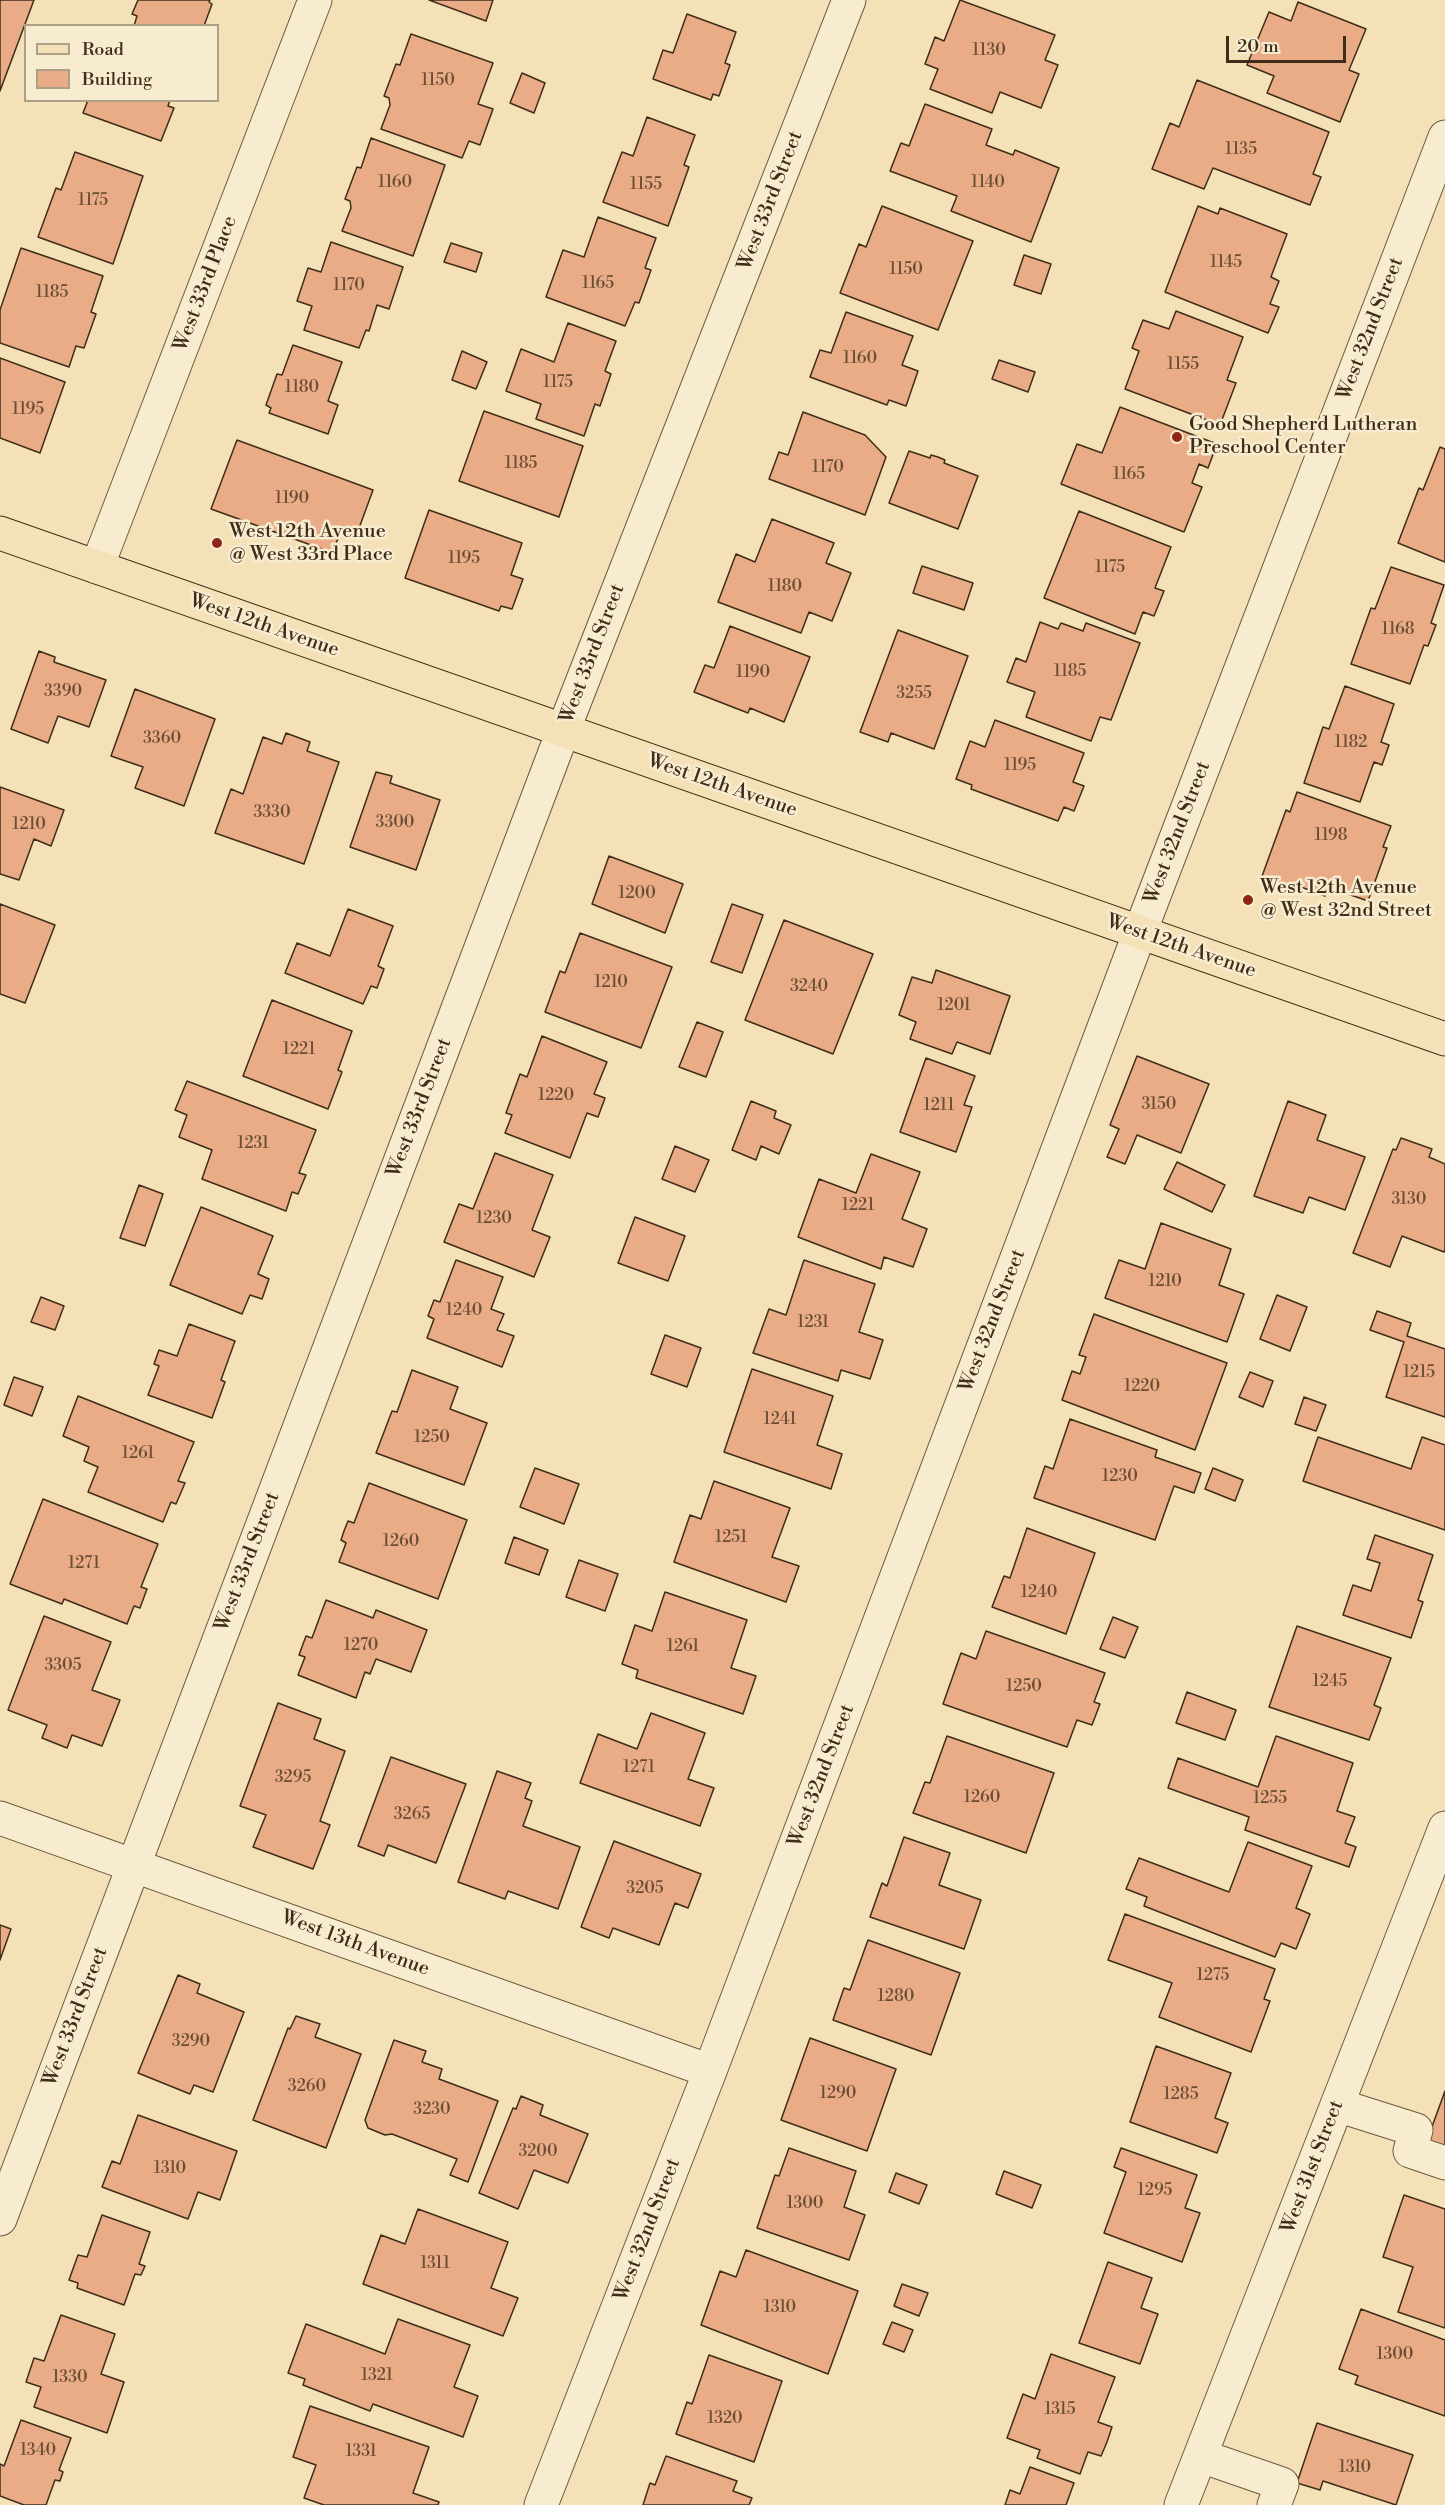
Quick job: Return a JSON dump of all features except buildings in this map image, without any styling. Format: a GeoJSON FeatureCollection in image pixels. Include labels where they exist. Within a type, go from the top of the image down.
{"type":"FeatureCollection","features":[{"type":"Feature","properties":{"kind":"main road","name":"West 12th Avenue"},"geometry":{"type":"LineString","coordinates":[[0,533],[1445,1039]]}},
{"type":"Feature","properties":{"kind":"street","name":"West 33rd Place"},"geometry":{"type":"LineString","coordinates":[[97,567],[315,0]]}},
{"type":"Feature","properties":{"kind":"street","name":"West 33rd Street"},"geometry":{"type":"LineString","coordinates":[[0,2219],[563,730],[849,0]]}},
{"type":"Feature","properties":{"kind":"street","name":"West 32nd Street"},"geometry":{"type":"LineString","coordinates":[[541,2505],[710,2071],[1140,932],[1445,137]]}},
{"type":"Feature","properties":{"kind":"street","name":"West 13th Avenue"},"geometry":{"type":"LineString","coordinates":[[0,1818],[710,2071]]}},
{"type":"Feature","properties":{"kind":"street","name":"West 31st Street"},"geometry":{"type":"LineString","coordinates":[[1181,2505],[1445,1828]]}},
{"type":"Feature","properties":{"kind":"street"},"geometry":{"type":"LineString","coordinates":[[1337,2105],[1416,2130],[1410,2151],[1445,2163]]}},
{"type":"Feature","properties":{"kind":"street"},"geometry":{"type":"LineString","coordinates":[[1201,2456],[1282,2484],[1274,2505]]}},
{"type":"Feature","properties":{"kind":"place","name":"Good Shepherd Lutheran Preschool Center"},"geometry":{"type":"Point","coordinates":[1177,437]}},
{"type":"Feature","properties":{"kind":"place","name":"West 12th Avenue @ West 33rd Place"},"geometry":{"type":"Point","coordinates":[217,543]}},
{"type":"Feature","properties":{"kind":"place","name":"West 12th Avenue @ West 32nd Street"},"geometry":{"type":"Point","coordinates":[1248,900]}}]}
